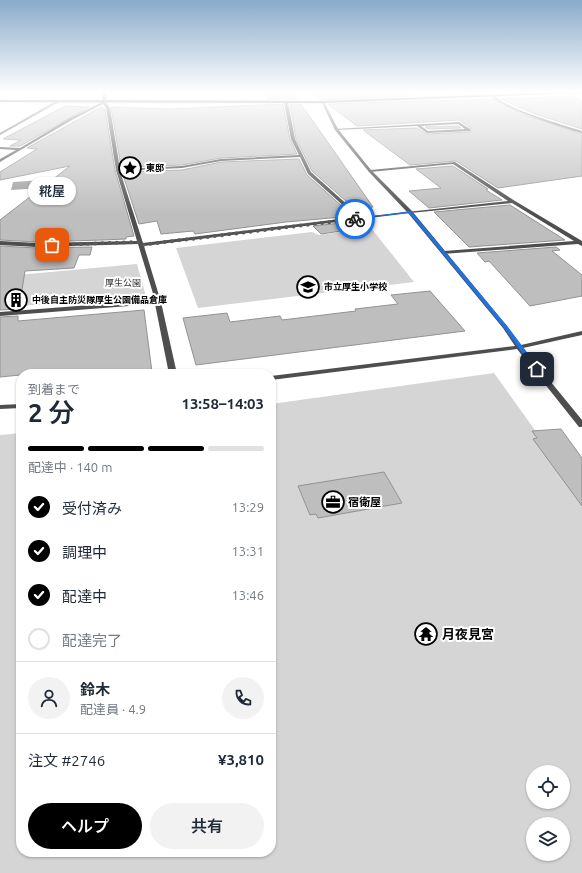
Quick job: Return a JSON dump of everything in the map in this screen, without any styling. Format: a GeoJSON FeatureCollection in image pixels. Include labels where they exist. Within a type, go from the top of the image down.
{"type":"FeatureCollection","features":[{"type":"Feature","properties":{"kind":"street"},"geometry":{"type":"LineString","coordinates":[[0,161],[49,133]]}},
{"type":"Feature","properties":{"kind":"street"},"geometry":{"type":"LineString","coordinates":[[112,133],[118,170],[158,302],[172,369]]}},
{"type":"Feature","properties":{"kind":"street"},"geometry":{"type":"LineString","coordinates":[[292,133],[300,156],[309,173],[361,219]]}},
{"type":"Feature","properties":{"kind":"street"},"geometry":{"type":"LineString","coordinates":[[339,133],[370,171],[410,212],[505,327],[519,347],[582,425]]}},
{"type":"Feature","properties":{"kind":"street"},"geometry":{"type":"LineString","coordinates":[[0,148],[22,149]]}},
{"type":"Feature","properties":{"kind":"street"},"geometry":{"type":"LineString","coordinates":[[118,170],[182,167],[221,160],[300,156]]}},
{"type":"Feature","properties":{"kind":"street"},"geometry":{"type":"LineString","coordinates":[[370,171],[454,163],[513,202],[581,243]]}},
{"type":"Feature","properties":{"kind":"street"},"geometry":{"type":"LineString","coordinates":[[0,243],[37,245],[141,243],[361,219],[410,212],[513,202]]}},
{"type":"Feature","properties":{"kind":"street"},"geometry":{"type":"LineString","coordinates":[[444,253],[581,243]]}},
{"type":"Feature","properties":{"kind":"street"},"geometry":{"type":"LineString","coordinates":[[0,314],[158,302]]}},
{"type":"Feature","properties":{"kind":"street"},"geometry":{"type":"LineString","coordinates":[[276,377],[519,347],[582,333]]}},
{"type":"Feature","properties":{"kind":"street"},"geometry":{"type":"LineString","coordinates":[[0,407],[16,406]]}},
{"type":"Feature","properties":{"kind":"green space"},"geometry":{"type":"Polygon","coordinates":[[[371,228],[414,282],[198,308],[176,248],[312,232],[319,235],[371,228]]]}},
{"type":"Feature","properties":{"kind":"green space","name":"厚生公園"},"geometry":{"type":"Polygon","coordinates":[[[137,264],[146,296],[138,299],[0,307],[7,276],[137,264]]]}},
{"type":"Feature","properties":{"kind":"green space","name":"月夜見宮"},"geometry":{"type":"Polygon","coordinates":[[[494,373],[582,496],[582,873],[0,873],[0,435],[16,433],[16,857],[276,857],[276,403],[494,373]]]}},
{"type":"Feature","properties":{"kind":"shaded area"},"geometry":{"type":"Polygon","coordinates":[[[74,178],[73,186],[11,190],[13,182],[74,178]]]}},
{"type":"Feature","properties":{"kind":"building"},"geometry":{"type":"Polygon","coordinates":[[[15,133],[43,133],[20,146],[10,146],[21,140],[3,139],[15,133]]]}},
{"type":"Feature","properties":{"kind":"building"},"geometry":{"type":"Polygon","coordinates":[[[55,133],[109,133],[115,170],[134,236],[126,237],[126,239],[37,242],[0,240],[0,220],[70,166],[0,180],[0,172],[37,149],[27,148],[55,133]]]}},
{"type":"Feature","properties":{"kind":"building"},"geometry":{"type":"Polygon","coordinates":[[[115,133],[289,133],[297,154],[221,158],[182,165],[121,167],[115,133]]]}},
{"type":"Feature","properties":{"kind":"building"},"geometry":{"type":"Polygon","coordinates":[[[295,133],[321,133],[373,207],[355,209],[312,171],[296,139],[295,133]]]}},
{"type":"Feature","properties":{"kind":"building"},"geometry":{"type":"Polygon","coordinates":[[[367,133],[425,133],[427,134],[578,133],[582,134],[582,176],[498,188],[456,161],[410,165],[367,133]]]}},
{"type":"Feature","properties":{"kind":"building"},"geometry":{"type":"Polygon","coordinates":[[[299,159],[307,175],[353,216],[286,222],[195,234],[193,231],[161,234],[157,221],[139,224],[122,172],[182,170],[221,162],[299,159]]]}},
{"type":"Feature","properties":{"kind":"building"},"geometry":{"type":"Polygon","coordinates":[[[453,166],[502,200],[429,208],[409,191],[441,188],[416,169],[453,166]]]}},
{"type":"Feature","properties":{"kind":"building"},"geometry":{"type":"Polygon","coordinates":[[[510,205],[565,240],[469,247],[434,212],[510,205]]]}},
{"type":"Feature","properties":{"kind":"building"},"geometry":{"type":"Polygon","coordinates":[[[360,221],[368,227],[321,234],[313,226],[360,221]]]}},
{"type":"Feature","properties":{"kind":"building"},"geometry":{"type":"Polygon","coordinates":[[[0,246],[37,248],[92,247],[90,255],[79,255],[74,268],[25,271],[19,309],[0,310],[0,246]]]}},
{"type":"Feature","properties":{"kind":"building"},"geometry":{"type":"Polygon","coordinates":[[[556,247],[560,250],[552,251],[582,275],[582,296],[530,306],[489,261],[485,262],[477,253],[556,247]]]}},
{"type":"Feature","properties":{"kind":"building"},"geometry":{"type":"Polygon","coordinates":[[[430,291],[465,331],[196,365],[183,318],[227,313],[230,322],[280,316],[282,320],[398,304],[391,295],[430,291]]]}},
{"type":"Feature","properties":{"kind":"building"},"geometry":{"type":"Polygon","coordinates":[[[144,310],[152,369],[16,369],[16,375],[0,377],[0,317],[18,316],[18,321],[144,310]]]}},
{"type":"Feature","properties":{"kind":"building"},"geometry":{"type":"Polygon","coordinates":[[[561,429],[582,458],[582,506],[533,439],[537,438],[532,431],[561,429]]]}},
{"type":"Feature","properties":{"kind":"building","name":"宿衛屋"},"geometry":{"type":"Polygon","coordinates":[[[384,472],[402,503],[318,518],[316,514],[310,515],[298,486],[384,472]]]}},
{"type":"Feature","properties":{"kind":"way so far"},"geometry":{"type":"LineString","coordinates":[[52,245],[140,242],[141,245],[355,219]]}},
{"type":"Feature","properties":{"kind":"place","name":"東邸"},"geometry":{"type":"Point","coordinates":[130,168]}},
{"type":"Feature","properties":{"kind":"place","name":"糀屋"},"geometry":{"type":"Point","coordinates":[52,245]}},
{"type":"Feature","properties":{"kind":"place","name":"市立厚生小学校"},"geometry":{"type":"Point","coordinates":[308,287]}},
{"type":"Feature","properties":{"kind":"place","name":"中後自主防災隊厚生公園備品倉庫"},"geometry":{"type":"Point","coordinates":[16,300]}},
{"type":"Feature","properties":{"kind":"place","name":"宿衛屋"},"geometry":{"type":"Point","coordinates":[333,502]}},
{"type":"Feature","properties":{"kind":"place","name":"月夜見宮"},"geometry":{"type":"Point","coordinates":[426,634]}},
{"type":"Feature","properties":{"kind":"route"},"geometry":{"type":"LineString","coordinates":[[355,219],[410,212],[505,327],[537,369]]}}]}
